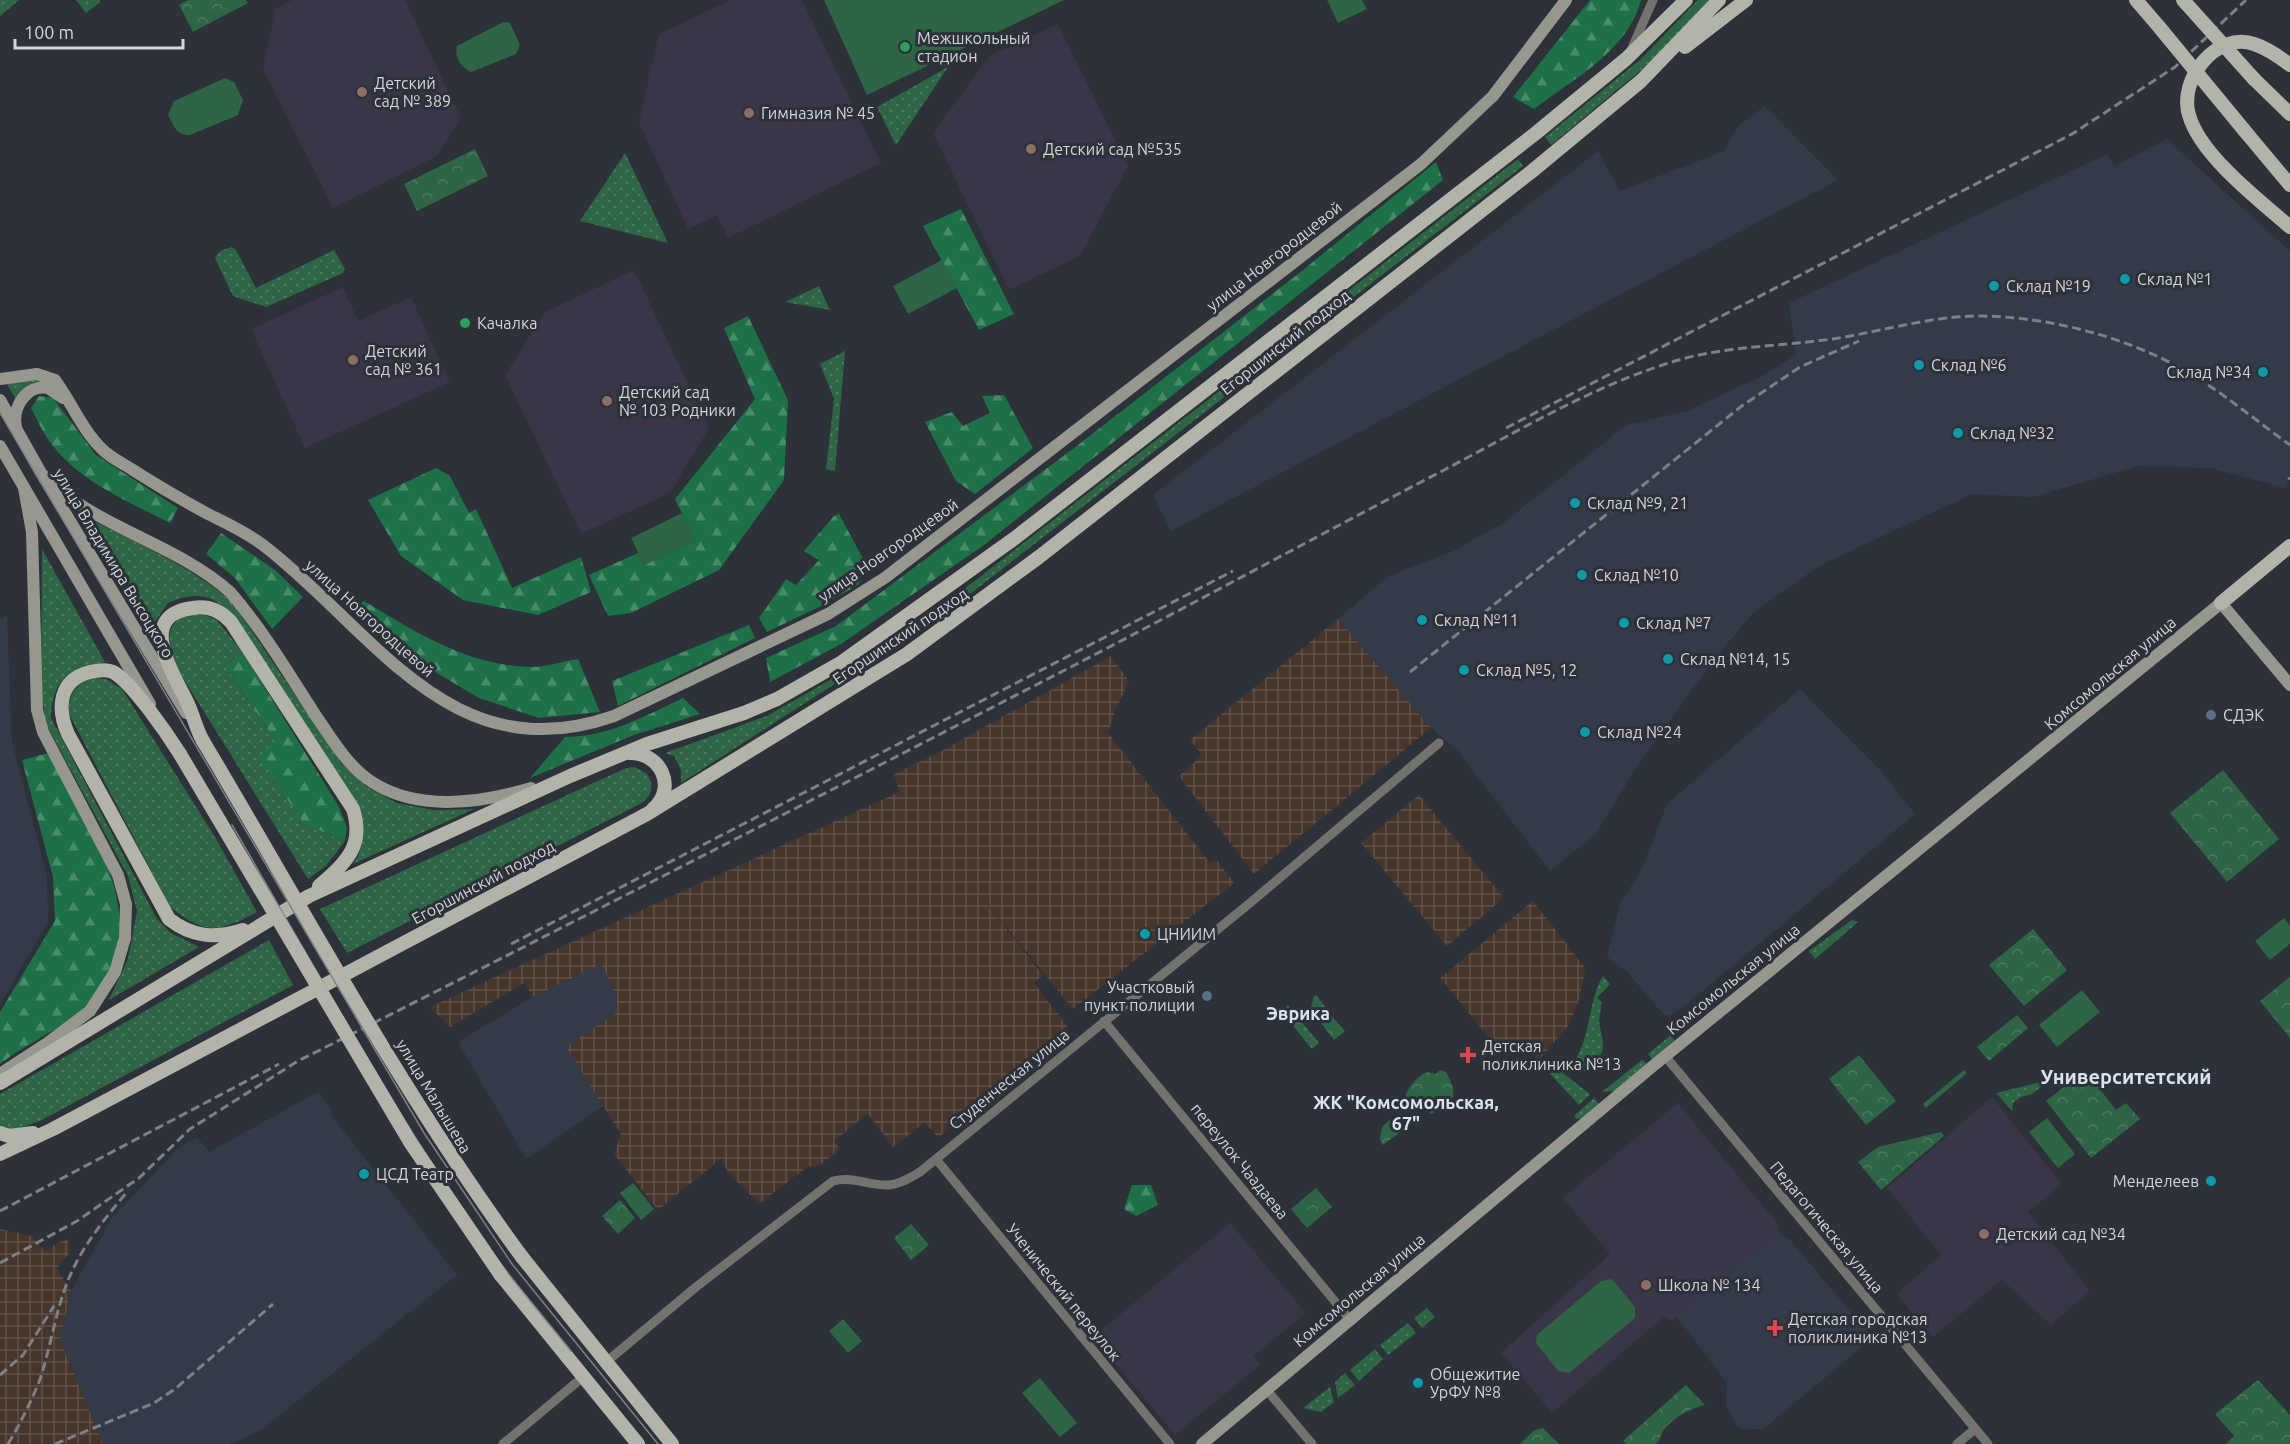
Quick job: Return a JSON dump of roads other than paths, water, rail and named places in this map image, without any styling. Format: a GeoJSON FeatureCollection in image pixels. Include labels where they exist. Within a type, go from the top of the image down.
{"type":"FeatureCollection","features":[{"type":"Feature","properties":{"kind":"main road","name":"улица Новгородцевой"},"geometry":{"type":"LineString","coordinates":[[17,431],[14,414],[18,404],[32,391],[43,387],[54,390],[67,403],[104,451],[164,490],[262,544],[335,608],[410,679],[438,699],[480,718],[522,729],[567,728],[591,724],[614,716],[819,619],[886,577],[1421,164],[1472,118],[1498,90],[1566,0]]}},
{"type":"Feature","properties":{"kind":"main road","name":"Егоршинский подход"},"geometry":{"type":"LineString","coordinates":[[2,1080],[309,896],[570,776],[618,756],[744,713],[777,699],[843,662],[1096,476],[1536,133],[1626,59],[1686,0]]}},
{"type":"Feature","properties":{"kind":"main road","name":"Егоршинский подход"},"geometry":{"type":"LineString","coordinates":[[0,1154],[53,1129],[647,814],[869,679],[992,593],[1531,172],[1641,81],[1719,0]]}},
{"type":"Feature","properties":{"kind":"main road"},"geometry":{"type":"LineString","coordinates":[[1641,81],[1746,0]]}},
{"type":"Feature","properties":{"kind":"main road"},"geometry":{"type":"LineString","coordinates":[[2183,0],[2254,79],[2290,114]]}},
{"type":"Feature","properties":{"kind":"main road"},"geometry":{"type":"LineString","coordinates":[[2136,1],[2290,185]]}},
{"type":"Feature","properties":{"kind":"main road"},"geometry":{"type":"LineString","coordinates":[[2290,65],[2254,43],[2228,44],[2202,63],[2189,82],[2185,96],[2189,117],[2207,147],[2290,227]]}},
{"type":"Feature","properties":{"kind":"main road","name":"улица Новгородцевой"},"geometry":{"type":"LineString","coordinates":[[0,379],[37,374],[55,380],[67,403]]}},
{"type":"Feature","properties":{"kind":"main road","name":"улица Владимира Высоцкого"},"geometry":{"type":"LineString","coordinates":[[0,400],[40,473],[202,739]]}},
{"type":"Feature","properties":{"kind":"main road"},"geometry":{"type":"LineString","coordinates":[[0,446],[410,1142],[500,1274],[638,1444]]}},
{"type":"Feature","properties":{"kind":"main road"},"geometry":{"type":"LineString","coordinates":[[40,473],[57,490],[168,551],[212,577],[230,592],[341,750],[374,783],[395,792],[426,799],[466,802],[506,796],[570,776]]}},
{"type":"Feature","properties":{"kind":"main road"},"geometry":{"type":"LineString","coordinates":[[2,1080],[65,1032],[98,1003],[121,956],[127,919],[126,904],[118,875],[43,732],[37,710],[32,532],[24,488]]}},
{"type":"Feature","properties":{"kind":"main road","name":"Комсомольская улица"},"geometry":{"type":"LineString","coordinates":[[1202,1444],[1351,1321],[1472,1215],[2290,546]]}},
{"type":"Feature","properties":{"kind":"main road"},"geometry":{"type":"LineString","coordinates":[[2221,603],[2290,685]]}},
{"type":"Feature","properties":{"kind":"main road","name":"улица Малышева"},"geometry":{"type":"LineString","coordinates":[[309,896],[340,868],[352,852],[357,834],[353,809],[231,622],[214,609],[195,607],[182,610],[170,619],[161,640],[164,656],[202,739],[432,1128],[475,1193],[522,1257],[672,1444]]}},
{"type":"Feature","properties":{"kind":"main road"},"geometry":{"type":"LineString","coordinates":[[163,726],[123,680],[111,671],[85,673],[71,682],[61,698],[61,714],[68,734],[169,919],[188,931],[214,936],[262,924]]}},
{"type":"Feature","properties":{"kind":"main road"},"geometry":{"type":"LineString","coordinates":[[618,756],[641,753],[654,760],[662,770],[664,792],[657,805],[647,814]]}},
{"type":"Feature","properties":{"kind":"main road"},"geometry":{"type":"LineString","coordinates":[[0,1133],[17,1136],[53,1129]]}},
{"type":"Feature","properties":{"kind":"street"},"geometry":{"type":"LineString","coordinates":[[1626,59],[1653,0]]}},
{"type":"Feature","properties":{"kind":"street","name":"Студенческая улица"},"geometry":{"type":"LineString","coordinates":[[606,1363],[705,1280],[833,1181],[847,1179],[894,1184],[920,1172],[1250,903],[1439,743]]}},
{"type":"Feature","properties":{"kind":"street","name":"переулок Чаадаева"},"geometry":{"type":"LineString","coordinates":[[1104,1021],[1351,1321]]}},
{"type":"Feature","properties":{"kind":"street","name":"Педагогическая улица"},"geometry":{"type":"LineString","coordinates":[[1665,1056],[1988,1444]]}},
{"type":"Feature","properties":{"kind":"street","name":"Ученический переулок"},"geometry":{"type":"LineString","coordinates":[[936,1159],[1170,1444]]}},
{"type":"Feature","properties":{"kind":"street"},"geometry":{"type":"LineString","coordinates":[[503,1444],[583,1377]]}},
{"type":"Feature","properties":{"kind":"street"},"geometry":{"type":"LineString","coordinates":[[1266,1389],[1312,1444]]}},
{"type":"Feature","properties":{"kind":"street"},"geometry":{"type":"LineString","coordinates":[[1958,1444],[1975,1429]]}},
{"type":"Feature","properties":{"kind":"tram line"},"geometry":{"type":"LineString","coordinates":[[0,413],[424,1133],[512,1264],[658,1444]]}},
{"type":"Feature","properties":{"kind":"tram line"},"geometry":{"type":"LineString","coordinates":[[232,825],[342,1016],[428,1158],[485,1242],[571,1351]]}},
{"type":"Feature","properties":{"kind":"railway"},"geometry":{"type":"LineString","coordinates":[[1506,428],[2072,134],[2175,67],[2246,0]]}},
{"type":"Feature","properties":{"kind":"railway"},"geometry":{"type":"LineString","coordinates":[[0,1263],[77,1221],[139,1178],[190,1129],[298,1061],[1065,670],[1558,409],[1645,371],[1718,351],[1828,340],[1948,318],[1981,316],[2033,320],[2085,330],[2159,357],[2210,386],[2290,445]]}},
{"type":"Feature","properties":{"kind":"railway"},"geometry":{"type":"LineString","coordinates":[[1410,672],[1743,405],[1800,367],[1859,341]]}},
{"type":"Feature","properties":{"kind":"railway"},"geometry":{"type":"LineString","coordinates":[[511,944],[1233,571]]}},
{"type":"Feature","properties":{"kind":"railway"},"geometry":{"type":"LineString","coordinates":[[0,1211],[279,1064]]}},
{"type":"Feature","properties":{"kind":"railway"},"geometry":{"type":"LineString","coordinates":[[8,1444],[39,1382],[58,1309],[74,1267],[92,1237],[127,1192]]}},
{"type":"Feature","properties":{"kind":"railway"},"geometry":{"type":"LineString","coordinates":[[55,1444],[154,1403],[175,1389],[273,1304]]}},
{"type":"Feature","properties":{"kind":"railway"},"geometry":{"type":"LineString","coordinates":[[0,1375],[23,1355],[54,1306]]}},
{"type":"Feature","properties":{"kind":"place","name":"Межшкольный стадион"},"geometry":{"type":"Point","coordinates":[905,47]}},
{"type":"Feature","properties":{"kind":"place","name":"Детский сад № 389"},"geometry":{"type":"Point","coordinates":[362,92]}},
{"type":"Feature","properties":{"kind":"place","name":"Гимназия № 45"},"geometry":{"type":"Point","coordinates":[749,113]}},
{"type":"Feature","properties":{"kind":"place","name":"Детский сад №535"},"geometry":{"type":"Point","coordinates":[1031,149]}},
{"type":"Feature","properties":{"kind":"place","name":"Склад №1"},"geometry":{"type":"Point","coordinates":[2125,279]}},
{"type":"Feature","properties":{"kind":"place","name":"Склад №19"},"geometry":{"type":"Point","coordinates":[1994,286]}},
{"type":"Feature","properties":{"kind":"place","name":"Качалка"},"geometry":{"type":"Point","coordinates":[465,323]}},
{"type":"Feature","properties":{"kind":"place","name":"Детский сад № 361"},"geometry":{"type":"Point","coordinates":[353,360]}},
{"type":"Feature","properties":{"kind":"place","name":"Склад №6"},"geometry":{"type":"Point","coordinates":[1919,365]}},
{"type":"Feature","properties":{"kind":"place","name":"Склад №34"},"geometry":{"type":"Point","coordinates":[2263,372]}},
{"type":"Feature","properties":{"kind":"place","name":"Детский сад № 103 Родники"},"geometry":{"type":"Point","coordinates":[607,401]}},
{"type":"Feature","properties":{"kind":"place","name":"Склад №32"},"geometry":{"type":"Point","coordinates":[1958,433]}},
{"type":"Feature","properties":{"kind":"place","name":"Склад №9, 21"},"geometry":{"type":"Point","coordinates":[1575,503]}},
{"type":"Feature","properties":{"kind":"place","name":"Склад №10"},"geometry":{"type":"Point","coordinates":[1582,575]}},
{"type":"Feature","properties":{"kind":"place","name":"Склад №11"},"geometry":{"type":"Point","coordinates":[1422,620]}},
{"type":"Feature","properties":{"kind":"place","name":"Склад №7"},"geometry":{"type":"Point","coordinates":[1624,623]}},
{"type":"Feature","properties":{"kind":"place","name":"Склад №14, 15"},"geometry":{"type":"Point","coordinates":[1668,659]}},
{"type":"Feature","properties":{"kind":"place","name":"Склад №5, 12"},"geometry":{"type":"Point","coordinates":[1464,670]}},
{"type":"Feature","properties":{"kind":"place","name":"СДЭК"},"geometry":{"type":"Point","coordinates":[2211,715]}},
{"type":"Feature","properties":{"kind":"place","name":"Склад №24"},"geometry":{"type":"Point","coordinates":[1585,732]}},
{"type":"Feature","properties":{"kind":"place","name":"ЦНИИМ"},"geometry":{"type":"Point","coordinates":[1145,934]}},
{"type":"Feature","properties":{"kind":"place","name":"Участковый пункт полиции"},"geometry":{"type":"Point","coordinates":[1207,996]}},
{"type":"Feature","properties":{"kind":"place","name":"Детская поликлиника №13"},"geometry":{"type":"Point","coordinates":[1468,1055]}},
{"type":"Feature","properties":{"kind":"place","name":"ЦСД Театр"},"geometry":{"type":"Point","coordinates":[364,1174]}},
{"type":"Feature","properties":{"kind":"place","name":"Менделеев"},"geometry":{"type":"Point","coordinates":[2211,1181]}},
{"type":"Feature","properties":{"kind":"place","name":"Детский сад №34"},"geometry":{"type":"Point","coordinates":[1984,1234]}},
{"type":"Feature","properties":{"kind":"place","name":"Школа № 134"},"geometry":{"type":"Point","coordinates":[1646,1285]}},
{"type":"Feature","properties":{"kind":"place","name":"Детская городская поликлиника №13"},"geometry":{"type":"Point","coordinates":[1775,1328]}},
{"type":"Feature","properties":{"kind":"place","name":"Общежитие УрФУ №8"},"geometry":{"type":"Point","coordinates":[1418,1383]}},
{"type":"Feature","properties":{"kind":"district","name":"Эврика"},"geometry":{"type":"Point","coordinates":[1298,1014]}},
{"type":"Feature","properties":{"kind":"district","name":"Университетский"},"geometry":{"type":"Point","coordinates":[2126,1077]}},
{"type":"Feature","properties":{"kind":"district","name":"ЖК \"Комсомольская, 67\""},"geometry":{"type":"Point","coordinates":[1406,1113]}}]}
